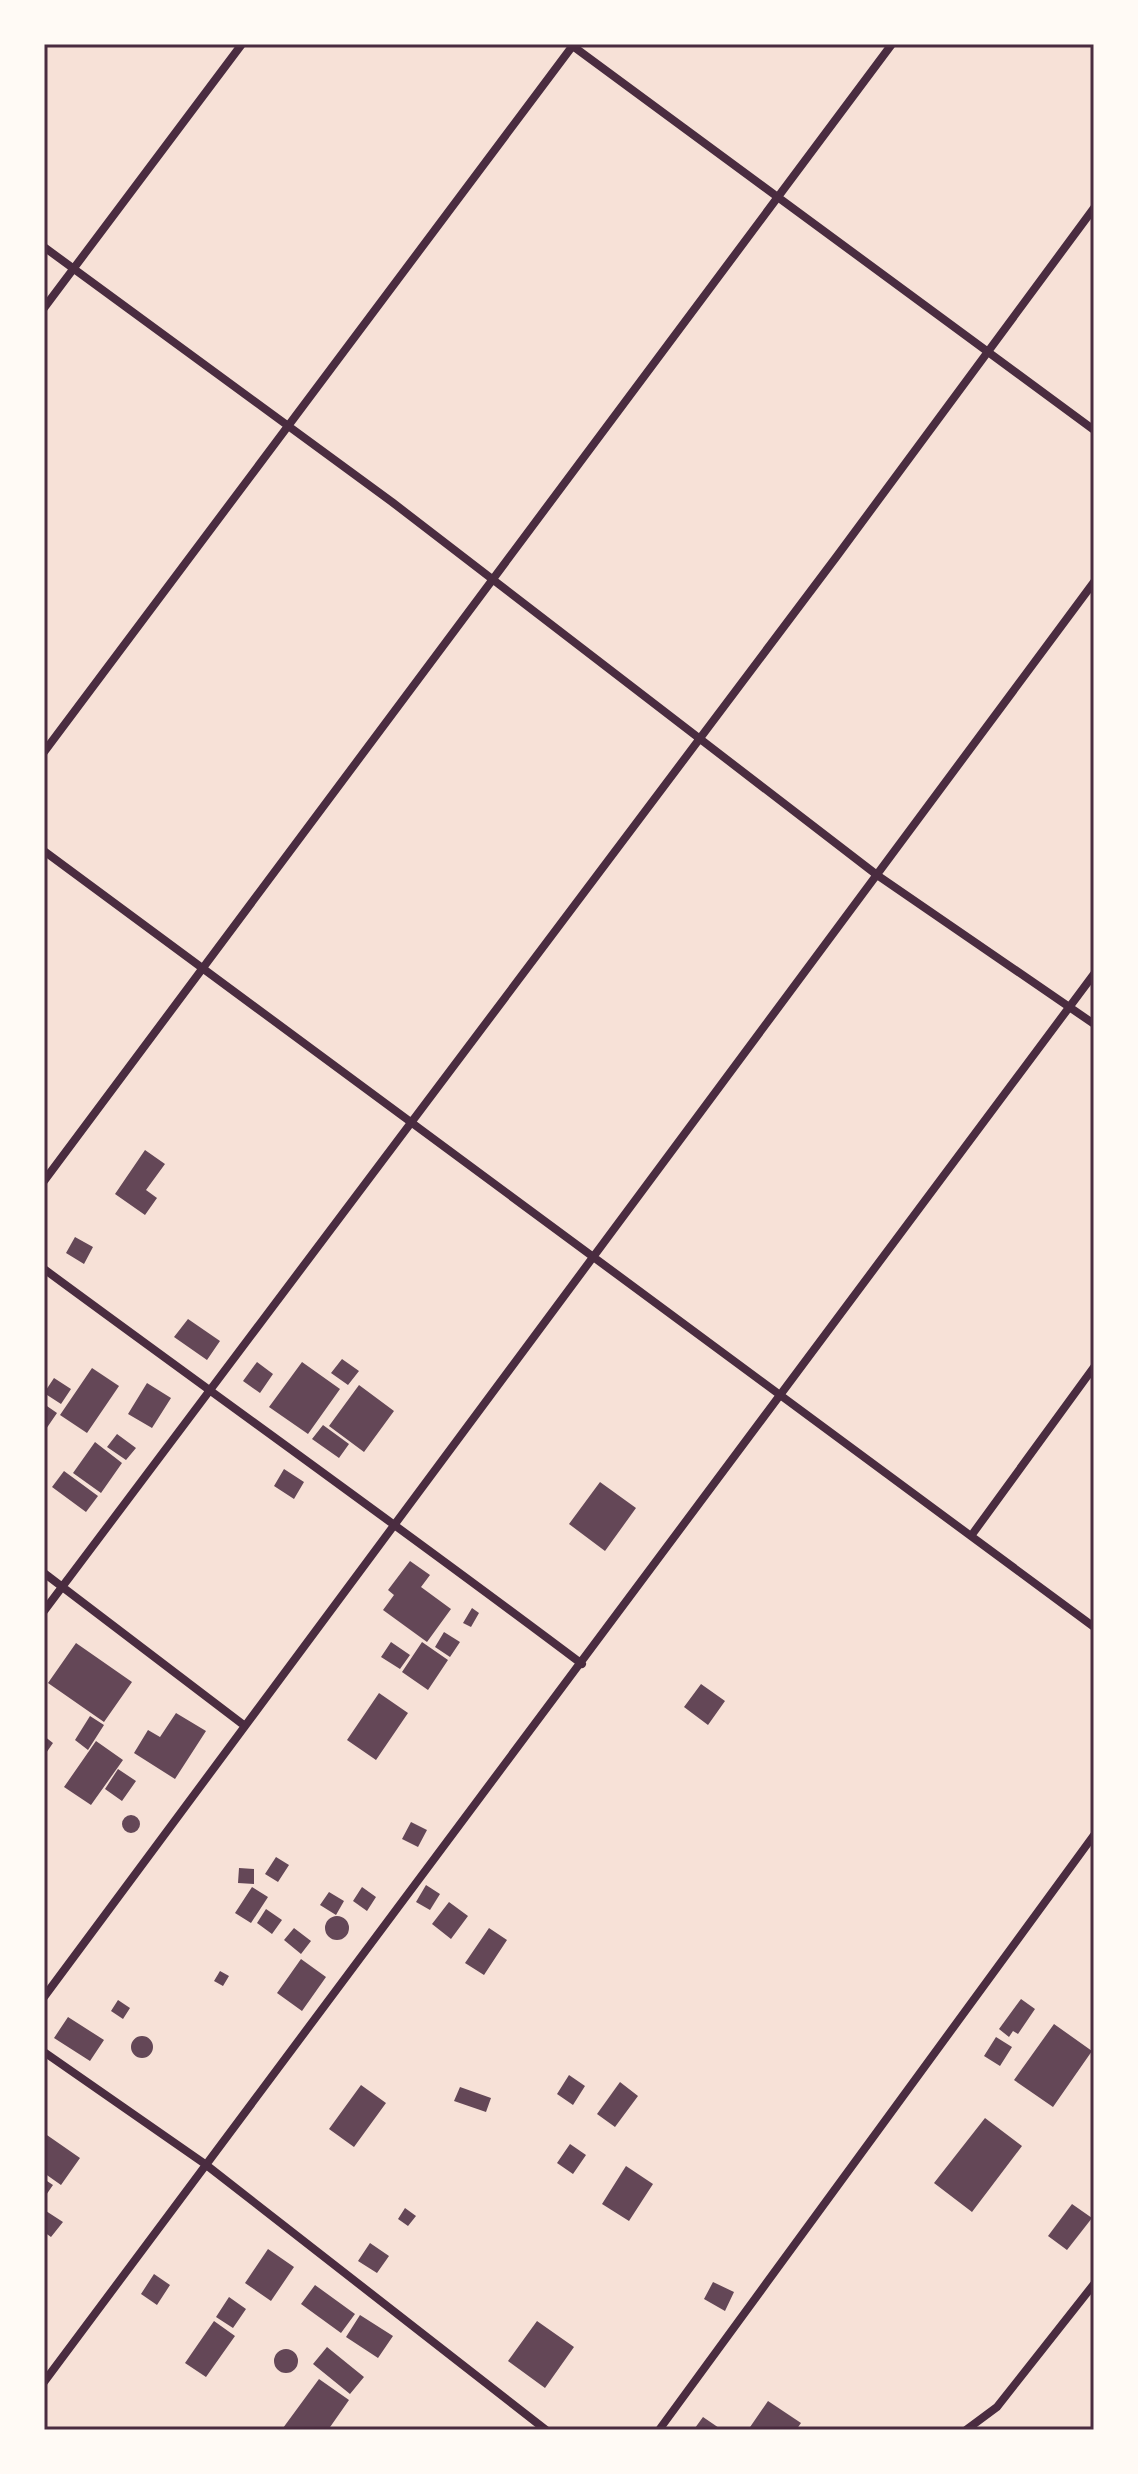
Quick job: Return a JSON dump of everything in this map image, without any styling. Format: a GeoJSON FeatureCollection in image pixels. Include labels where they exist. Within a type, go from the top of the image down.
{"type":"FeatureCollection","features":[{"type":"Feature","properties":{"kind":"street"},"geometry":{"type":"LineString","coordinates":[[44,308],[242,44]]}},
{"type":"Feature","properties":{"kind":"street"},"geometry":{"type":"LineString","coordinates":[[44,1181],[892,44]]}},
{"type":"Feature","properties":{"kind":"street"},"geometry":{"type":"LineString","coordinates":[[44,752],[572,45],[1094,430]]}},
{"type":"Feature","properties":{"kind":"street"},"geometry":{"type":"LineString","coordinates":[[44,1611],[837,556],[1094,208]]}},
{"type":"Feature","properties":{"kind":"street"},"geometry":{"type":"LineString","coordinates":[[44,247],[392,502],[877,875],[1094,1024]]}},
{"type":"Feature","properties":{"kind":"street"},"geometry":{"type":"LineString","coordinates":[[44,1997],[1094,582]]}},
{"type":"Feature","properties":{"kind":"street"},"geometry":{"type":"LineString","coordinates":[[44,851],[1094,1627]]}},
{"type":"Feature","properties":{"kind":"street"},"geometry":{"type":"LineString","coordinates":[[44,2382],[1094,974]]}},
{"type":"Feature","properties":{"kind":"street"},"geometry":{"type":"LineString","coordinates":[[44,1269],[395,1523],[582,1664]]}},
{"type":"Feature","properties":{"kind":"street"},"geometry":{"type":"LineString","coordinates":[[971,1536],[1094,1367]]}},
{"type":"Feature","properties":{"kind":"street"},"geometry":{"type":"LineString","coordinates":[[44,1573],[61,1589],[245,1726]]}},
{"type":"Feature","properties":{"kind":"street"},"geometry":{"type":"LineString","coordinates":[[659,2430],[1094,1835]]}},
{"type":"Feature","properties":{"kind":"street"},"geometry":{"type":"LineString","coordinates":[[44,2052],[205,2164],[546,2430]]}},
{"type":"Feature","properties":{"kind":"street"},"geometry":{"type":"LineString","coordinates":[[966,2430],[997,2407],[1094,2284]]}},
{"type":"Feature","properties":{"kind":"building"},"geometry":{"type":"Polygon","coordinates":[[[145,1150],[165,1164],[146,1190],[157,1198],[145,1215],[115,1194],[145,1150]]]}},
{"type":"Feature","properties":{"kind":"building"},"geometry":{"type":"Polygon","coordinates":[[[75,1237],[93,1247],[84,1264],[66,1253],[75,1237]]]}},
{"type":"Feature","properties":{"kind":"building"},"geometry":{"type":"Polygon","coordinates":[[[188,1319],[220,1341],[207,1360],[174,1337],[188,1319]]]}},
{"type":"Feature","properties":{"kind":"building"},"geometry":{"type":"Polygon","coordinates":[[[342,1359],[359,1371],[348,1385],[331,1373],[342,1359]]]}},
{"type":"Feature","properties":{"kind":"building"},"geometry":{"type":"Polygon","coordinates":[[[257,1362],[273,1374],[260,1393],[243,1381],[257,1362]]]}},
{"type":"Feature","properties":{"kind":"building"},"geometry":{"type":"Polygon","coordinates":[[[302,1362],[340,1389],[308,1434],[269,1407],[302,1362]]]}},
{"type":"Feature","properties":{"kind":"building"},"geometry":{"type":"Polygon","coordinates":[[[92,1368],[119,1386],[87,1433],[60,1415],[92,1368]]]}},
{"type":"Feature","properties":{"kind":"building"},"geometry":{"type":"Polygon","coordinates":[[[54,1378],[71,1389],[61,1404],[44,1393],[54,1378]]]}},
{"type":"Feature","properties":{"kind":"building"},"geometry":{"type":"Polygon","coordinates":[[[147,1383],[171,1398],[152,1428],[128,1414],[147,1383]]]}},
{"type":"Feature","properties":{"kind":"building"},"geometry":{"type":"Polygon","coordinates":[[[359,1385],[394,1411],[364,1452],[329,1426],[359,1385]]]}},
{"type":"Feature","properties":{"kind":"building"},"geometry":{"type":"Polygon","coordinates":[[[44,1404],[57,1413],[44,1432],[44,1404]]]}},
{"type":"Feature","properties":{"kind":"building"},"geometry":{"type":"Polygon","coordinates":[[[323,1425],[349,1444],[339,1458],[312,1439],[323,1425]]]}},
{"type":"Feature","properties":{"kind":"building"},"geometry":{"type":"Polygon","coordinates":[[[117,1434],[136,1448],[126,1460],[107,1447],[117,1434]]]}},
{"type":"Feature","properties":{"kind":"building"},"geometry":{"type":"Polygon","coordinates":[[[95,1442],[122,1463],[101,1493],[73,1473],[95,1442]]]}},
{"type":"Feature","properties":{"kind":"building"},"geometry":{"type":"Polygon","coordinates":[[[284,1469],[304,1482],[294,1499],[274,1486],[284,1469]]]}},
{"type":"Feature","properties":{"kind":"building"},"geometry":{"type":"Polygon","coordinates":[[[64,1471],[98,1496],[86,1512],[52,1487],[64,1471]]]}},
{"type":"Feature","properties":{"kind":"building"},"geometry":{"type":"Polygon","coordinates":[[[600,1482],[636,1508],[605,1551],[569,1524],[600,1482]]]}},
{"type":"Feature","properties":{"kind":"building"},"geometry":{"type":"Polygon","coordinates":[[[410,1561],[430,1575],[421,1587],[451,1609],[427,1642],[383,1610],[394,1595],[388,1590],[410,1561]]]}},
{"type":"Feature","properties":{"kind":"building"},"geometry":{"type":"Polygon","coordinates":[[[472,1608],[479,1613],[471,1627],[463,1623],[472,1608]]]}},
{"type":"Feature","properties":{"kind":"building"},"geometry":{"type":"Polygon","coordinates":[[[444,1632],[460,1642],[450,1657],[435,1647],[444,1632]]]}},
{"type":"Feature","properties":{"kind":"building"},"geometry":{"type":"Polygon","coordinates":[[[391,1642],[410,1655],[400,1669],[381,1657],[391,1642]]]}},
{"type":"Feature","properties":{"kind":"building"},"geometry":{"type":"Polygon","coordinates":[[[422,1642],[448,1660],[428,1690],[402,1672],[422,1642]]]}},
{"type":"Feature","properties":{"kind":"building"},"geometry":{"type":"Polygon","coordinates":[[[76,1643],[132,1682],[104,1722],[48,1683],[76,1643]]]}},
{"type":"Feature","properties":{"kind":"building"},"geometry":{"type":"Polygon","coordinates":[[[701,1684],[725,1701],[708,1725],[684,1707],[701,1684]]]}},
{"type":"Feature","properties":{"kind":"building"},"geometry":{"type":"Polygon","coordinates":[[[379,1693],[408,1713],[376,1760],[347,1740],[379,1693]]]}},
{"type":"Feature","properties":{"kind":"building"},"geometry":{"type":"Polygon","coordinates":[[[176,1713],[206,1731],[175,1779],[134,1753],[148,1730],[160,1737],[176,1713]]]}},
{"type":"Feature","properties":{"kind":"building"},"geometry":{"type":"Polygon","coordinates":[[[90,1716],[104,1725],[88,1750],[75,1740],[90,1716]]]}},
{"type":"Feature","properties":{"kind":"building"},"geometry":{"type":"Polygon","coordinates":[[[44,1736],[53,1743],[44,1756],[44,1736]]]}},
{"type":"Feature","properties":{"kind":"building"},"geometry":{"type":"Polygon","coordinates":[[[96,1741],[123,1760],[91,1805],[64,1787],[96,1741]]]}},
{"type":"Feature","properties":{"kind":"building"},"geometry":{"type":"Polygon","coordinates":[[[118,1769],[136,1781],[122,1801],[105,1789],[118,1769]]]}},
{"type":"Feature","properties":{"kind":"building"},"geometry":{"type":"Polygon","coordinates":[[[127,1815],[135,1815],[140,1824],[138,1831],[127,1833],[122,1828],[122,1820],[127,1815]]]}},
{"type":"Feature","properties":{"kind":"building"},"geometry":{"type":"Polygon","coordinates":[[[411,1822],[427,1830],[418,1847],[402,1839],[411,1822]]]}},
{"type":"Feature","properties":{"kind":"building"},"geometry":{"type":"Polygon","coordinates":[[[276,1857],[289,1865],[278,1882],[265,1874],[276,1857]]]}},
{"type":"Feature","properties":{"kind":"building"},"geometry":{"type":"Polygon","coordinates":[[[239,1868],[254,1869],[254,1884],[238,1883],[239,1868]]]}},
{"type":"Feature","properties":{"kind":"building"},"geometry":{"type":"Polygon","coordinates":[[[426,1885],[440,1894],[430,1910],[416,1902],[426,1885]]]}},
{"type":"Feature","properties":{"kind":"building"},"geometry":{"type":"Polygon","coordinates":[[[252,1887],[268,1897],[251,1923],[235,1913],[252,1887]]]}},
{"type":"Feature","properties":{"kind":"building"},"geometry":{"type":"Polygon","coordinates":[[[362,1887],[376,1897],[367,1911],[353,1901],[362,1887]]]}},
{"type":"Feature","properties":{"kind":"building"},"geometry":{"type":"Polygon","coordinates":[[[329,1892],[344,1901],[336,1915],[320,1905],[329,1892]]]}},
{"type":"Feature","properties":{"kind":"building"},"geometry":{"type":"Polygon","coordinates":[[[449,1902],[468,1916],[451,1939],[432,1924],[449,1902]]]}},
{"type":"Feature","properties":{"kind":"building"},"geometry":{"type":"Polygon","coordinates":[[[266,1909],[282,1920],[272,1934],[257,1923],[266,1909]]]}},
{"type":"Feature","properties":{"kind":"building"},"geometry":{"type":"Polygon","coordinates":[[[337,1916],[345,1920],[349,1928],[345,1936],[337,1940],[329,1936],[325,1928],[329,1920],[337,1916]]]}},
{"type":"Feature","properties":{"kind":"building"},"geometry":{"type":"Polygon","coordinates":[[[294,1928],[311,1941],[301,1954],[284,1940],[294,1928]]]}},
{"type":"Feature","properties":{"kind":"building"},"geometry":{"type":"Polygon","coordinates":[[[489,1928],[507,1940],[484,1975],[465,1963],[489,1928]]]}},
{"type":"Feature","properties":{"kind":"building"},"geometry":{"type":"Polygon","coordinates":[[[301,1959],[326,1977],[302,2011],[277,1993],[301,1959]]]}},
{"type":"Feature","properties":{"kind":"building"},"geometry":{"type":"Polygon","coordinates":[[[220,1971],[229,1976],[223,1986],[214,1981],[220,1971]]]}},
{"type":"Feature","properties":{"kind":"building"},"geometry":{"type":"Polygon","coordinates":[[[1021,1999],[1035,2009],[1018,2034],[1013,2031],[1009,2037],[999,2029],[1021,1999]]]}},
{"type":"Feature","properties":{"kind":"building"},"geometry":{"type":"Polygon","coordinates":[[[118,2000],[130,2008],[123,2019],[111,2011],[118,2000]]]}},
{"type":"Feature","properties":{"kind":"building"},"geometry":{"type":"Polygon","coordinates":[[[68,2017],[104,2040],[90,2061],[54,2038],[68,2017]]]}},
{"type":"Feature","properties":{"kind":"building"},"geometry":{"type":"Polygon","coordinates":[[[1054,2024],[1092,2051],[1053,2107],[1014,2080],[1054,2024]]]}},
{"type":"Feature","properties":{"kind":"building"},"geometry":{"type":"Polygon","coordinates":[[[142,2036],[153,2047],[142,2058],[131,2047],[142,2036]]]}},
{"type":"Feature","properties":{"kind":"building"},"geometry":{"type":"Polygon","coordinates":[[[996,2037],[1012,2047],[1000,2066],[984,2056],[996,2037]]]}},
{"type":"Feature","properties":{"kind":"building"},"geometry":{"type":"Polygon","coordinates":[[[569,2075],[585,2086],[573,2105],[557,2094],[569,2075]]]}},
{"type":"Feature","properties":{"kind":"building"},"geometry":{"type":"Polygon","coordinates":[[[620,2082],[638,2096],[615,2127],[597,2114],[620,2082]]]}},
{"type":"Feature","properties":{"kind":"building"},"geometry":{"type":"Polygon","coordinates":[[[361,2085],[386,2103],[354,2147],[329,2129],[361,2085]]]}},
{"type":"Feature","properties":{"kind":"building"},"geometry":{"type":"Polygon","coordinates":[[[460,2087],[491,2098],[486,2112],[454,2101],[460,2087]]]}},
{"type":"Feature","properties":{"kind":"building"},"geometry":{"type":"Polygon","coordinates":[[[985,2118],[1022,2146],[972,2212],[934,2183],[985,2118]]]}},
{"type":"Feature","properties":{"kind":"building"},"geometry":{"type":"Polygon","coordinates":[[[44,2133],[80,2158],[61,2185],[44,2173],[44,2133]]]}},
{"type":"Feature","properties":{"kind":"building"},"geometry":{"type":"Polygon","coordinates":[[[570,2144],[586,2155],[573,2174],[557,2163],[570,2144]]]}},
{"type":"Feature","properties":{"kind":"building"},"geometry":{"type":"Polygon","coordinates":[[[626,2166],[653,2184],[629,2221],[602,2204],[626,2166]]]}},
{"type":"Feature","properties":{"kind":"building"},"geometry":{"type":"Polygon","coordinates":[[[44,2179],[53,2185],[44,2198],[44,2179]]]}},
{"type":"Feature","properties":{"kind":"building"},"geometry":{"type":"Polygon","coordinates":[[[1072,2204],[1092,2218],[1067,2250],[1048,2236],[1072,2204]]]}},
{"type":"Feature","properties":{"kind":"building"},"geometry":{"type":"Polygon","coordinates":[[[405,2208],[416,2216],[408,2226],[398,2219],[405,2208]]]}},
{"type":"Feature","properties":{"kind":"building"},"geometry":{"type":"Polygon","coordinates":[[[46,2211],[63,2222],[51,2237],[44,2232],[46,2211]]]}},
{"type":"Feature","properties":{"kind":"building"},"geometry":{"type":"Polygon","coordinates":[[[370,2243],[389,2256],[377,2273],[358,2261],[370,2243]]]}},
{"type":"Feature","properties":{"kind":"building"},"geometry":{"type":"Polygon","coordinates":[[[268,2249],[294,2267],[271,2301],[245,2283],[268,2249]]]}},
{"type":"Feature","properties":{"kind":"building"},"geometry":{"type":"Polygon","coordinates":[[[154,2274],[170,2285],[157,2305],[141,2294],[154,2274]]]}},
{"type":"Feature","properties":{"kind":"building"},"geometry":{"type":"Polygon","coordinates":[[[713,2282],[734,2292],[725,2311],[704,2299],[713,2282]]]}},
{"type":"Feature","properties":{"kind":"building"},"geometry":{"type":"Polygon","coordinates":[[[315,2285],[355,2314],[341,2333],[301,2304],[315,2285]]]}},
{"type":"Feature","properties":{"kind":"building"},"geometry":{"type":"Polygon","coordinates":[[[229,2297],[246,2309],[233,2328],[216,2317],[229,2297]]]}},
{"type":"Feature","properties":{"kind":"building"},"geometry":{"type":"Polygon","coordinates":[[[360,2315],[393,2336],[378,2358],[346,2337],[360,2315]]]}},
{"type":"Feature","properties":{"kind":"building"},"geometry":{"type":"Polygon","coordinates":[[[214,2321],[235,2336],[206,2377],[185,2363],[214,2321]]]}},
{"type":"Feature","properties":{"kind":"building"},"geometry":{"type":"Polygon","coordinates":[[[537,2321],[574,2347],[545,2388],[508,2361],[537,2321]]]}},
{"type":"Feature","properties":{"kind":"building"},"geometry":{"type":"Polygon","coordinates":[[[327,2347],[364,2377],[350,2394],[313,2364],[327,2347]]]}},
{"type":"Feature","properties":{"kind":"building"},"geometry":{"type":"Polygon","coordinates":[[[286,2349],[294,2353],[298,2361],[294,2369],[286,2373],[278,2369],[274,2361],[278,2353],[286,2349]]]}},
{"type":"Feature","properties":{"kind":"building"},"geometry":{"type":"Polygon","coordinates":[[[319,2379],[349,2400],[328,2430],[283,2428],[319,2379]]]}},
{"type":"Feature","properties":{"kind":"building"},"geometry":{"type":"Polygon","coordinates":[[[768,2401],[801,2423],[796,2430],[748,2430],[768,2401]]]}},
{"type":"Feature","properties":{"kind":"building"},"geometry":{"type":"Polygon","coordinates":[[[703,2417],[722,2430],[695,2428],[703,2417]]]}}]}
